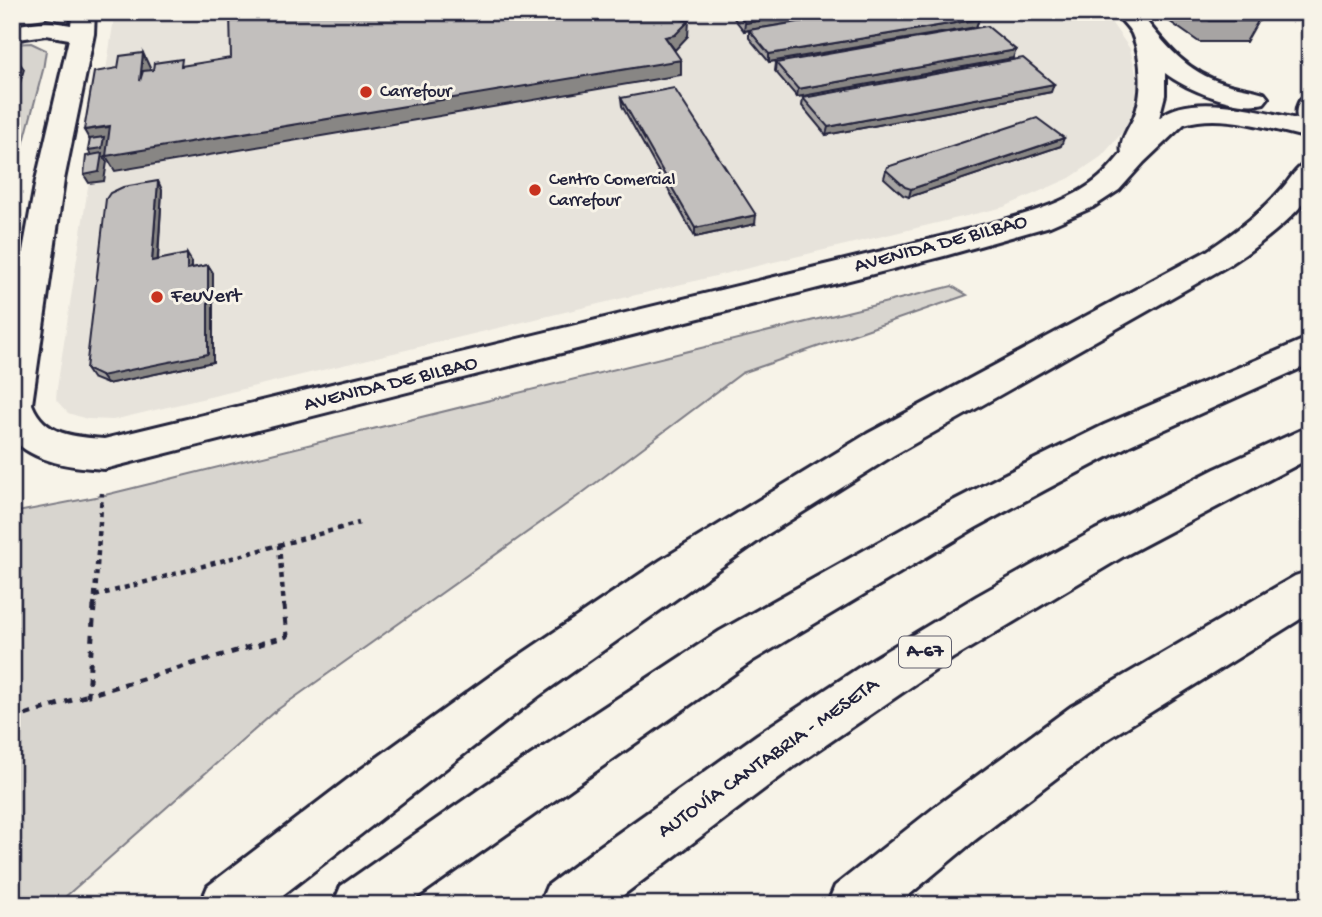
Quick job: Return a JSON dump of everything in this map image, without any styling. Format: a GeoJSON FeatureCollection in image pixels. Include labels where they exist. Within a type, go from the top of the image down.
{"type":"FeatureCollection","features":[{"type":"Feature","properties":{"kind":"main road"},"geometry":{"type":"LineString","coordinates":[[12,23],[32,12]]}},
{"type":"Feature","properties":{"kind":"main road","name":"AVENIDA DE BILBAO"},"geometry":{"type":"LineString","coordinates":[[1126,12],[1179,72],[1215,90],[1255,98],[1310,99]]}},
{"type":"Feature","properties":{"kind":"main road"},"geometry":{"type":"LineString","coordinates":[[12,33],[78,20]]}},
{"type":"Feature","properties":{"kind":"main road","name":"AVENIDA DE BILBAO"},"geometry":{"type":"LineString","coordinates":[[78,20],[13,404],[18,420],[42,442],[60,450],[104,454],[294,409],[1000,231],[1083,201],[1108,184],[1133,156],[1175,118],[1188,114],[1236,114],[1310,130]]}},
{"type":"Feature","properties":{"kind":"main road","name":"AVENIDA DE BILBAO"},"geometry":{"type":"LineString","coordinates":[[1133,156],[1137,134],[1151,104],[1153,86],[1153,72],[1143,33]]}},
{"type":"Feature","properties":{"kind":"main road"},"geometry":{"type":"LineString","coordinates":[[1310,105],[1310,120]]}},
{"type":"Feature","properties":{"kind":"main road"},"geometry":{"type":"LineString","coordinates":[[227,905],[442,737],[647,593],[748,525],[896,435],[1218,258],[1268,222],[1284,206],[1310,171]]}},
{"type":"Feature","properties":{"kind":"main road"},"geometry":{"type":"LineString","coordinates":[[360,905],[505,802],[736,646],[1031,478],[1117,435],[1310,349]]}},
{"type":"Feature","properties":{"kind":"main road","name":"AUTOVÍA CANTABRIA - MESETA"},"geometry":{"type":"LineString","coordinates":[[566,905],[736,777],[991,610],[1095,550],[1310,441]]}},
{"type":"Feature","properties":{"kind":"main road"},"geometry":{"type":"LineString","coordinates":[[854,905],[957,822],[1089,723],[1310,590]]}},
{"type":"Feature","properties":{"kind":"path"},"geometry":{"type":"LineString","coordinates":[[88,695],[104,454]]}},
{"type":"Feature","properties":{"kind":"path"},"geometry":{"type":"LineString","coordinates":[[94,596],[359,523]]}},
{"type":"Feature","properties":{"kind":"path"},"geometry":{"type":"LineString","coordinates":[[12,719],[287,636],[279,545]]}},
{"type":"Feature","properties":{"kind":"shaded area","name":"Centro Comercial Carrefour"},"geometry":{"type":"Polygon","coordinates":[[[115,12],[1104,12],[1130,49],[1138,81],[1134,110],[1125,129],[1102,156],[1070,178],[1004,207],[113,420],[87,419],[68,413],[56,400],[115,12]]]}},
{"type":"Feature","properties":{"kind":"shaded area"},"geometry":{"type":"Polygon","coordinates":[[[31,43],[46,50],[16,172],[12,172],[12,44],[31,43]]]}},
{"type":"Feature","properties":{"kind":"shaded area"},"geometry":{"type":"Polygon","coordinates":[[[952,286],[967,295],[742,373],[581,494],[277,710],[56,905],[12,905],[12,513],[101,496],[952,286]]]}},
{"type":"Feature","properties":{"kind":"building","name":"Carrefour"},"geometry":{"type":"Polygon","coordinates":[[[230,12],[649,12],[651,16],[660,14],[689,21],[675,35],[665,37],[681,60],[106,156],[110,126],[84,130],[94,72],[118,68],[120,56],[143,53],[140,81],[143,71],[153,70],[154,63],[182,59],[181,66],[231,58],[230,12]]]}},
{"type":"Feature","properties":{"kind":"building"},"geometry":{"type":"Polygon","coordinates":[[[736,12],[812,12],[745,23],[736,12]]]}},
{"type":"Feature","properties":{"kind":"building"},"geometry":{"type":"Polygon","coordinates":[[[859,12],[971,12],[979,19],[769,54],[749,30],[859,12]]]}},
{"type":"Feature","properties":{"kind":"building"},"geometry":{"type":"Polygon","coordinates":[[[1196,12],[1250,12],[1258,21],[1210,21],[1196,12]]]}},
{"type":"Feature","properties":{"kind":"building"},"geometry":{"type":"Polygon","coordinates":[[[987,26],[1016,50],[798,89],[776,63],[987,26]]]}},
{"type":"Feature","properties":{"kind":"building"},"geometry":{"type":"Polygon","coordinates":[[[1023,58],[1054,84],[828,127],[803,98],[1023,58]]]}},
{"type":"Feature","properties":{"kind":"building"},"geometry":{"type":"Polygon","coordinates":[[[18,61],[12,83],[12,62],[18,61]]]}},
{"type":"Feature","properties":{"kind":"building"},"geometry":{"type":"Polygon","coordinates":[[[674,88],[756,215],[695,228],[621,98],[674,88]]]}},
{"type":"Feature","properties":{"kind":"building"},"geometry":{"type":"Polygon","coordinates":[[[1037,118],[1064,138],[911,189],[886,170],[887,167],[1037,118]]]}},
{"type":"Feature","properties":{"kind":"building"},"geometry":{"type":"Polygon","coordinates":[[[104,137],[102,148],[88,150],[90,139],[104,137]]]}},
{"type":"Feature","properties":{"kind":"building"},"geometry":{"type":"Polygon","coordinates":[[[102,153],[99,172],[84,175],[86,156],[102,153]]]}},
{"type":"Feature","properties":{"kind":"building","name":"FeuVert"},"geometry":{"type":"Polygon","coordinates":[[[158,181],[152,261],[187,254],[187,269],[208,265],[208,354],[101,376],[86,369],[106,199],[110,193],[123,187],[158,181]]]}},
{"type":"Feature","properties":{"kind":"place","name":"Carrefour"},"geometry":{"type":"Point","coordinates":[366,92]}},
{"type":"Feature","properties":{"kind":"place","name":"Centro Comercial Carrefour"},"geometry":{"type":"Point","coordinates":[535,190]}},
{"type":"Feature","properties":{"kind":"place","name":"FeuVert"},"geometry":{"type":"Point","coordinates":[157,297]}}]}
